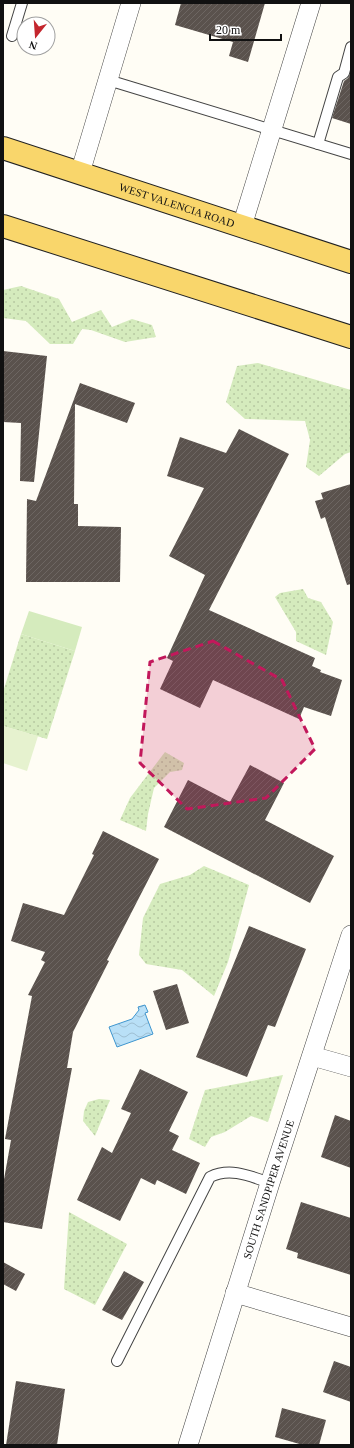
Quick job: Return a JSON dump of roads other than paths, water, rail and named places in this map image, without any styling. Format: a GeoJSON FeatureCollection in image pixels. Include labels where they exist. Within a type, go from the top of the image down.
{"type":"FeatureCollection","features":[{"type":"Feature","properties":{"kind":"main road","name":"WEST VALENCIA ROAD"},"geometry":{"type":"LineString","coordinates":[[3,148],[351,262]]}},
{"type":"Feature","properties":{"kind":"main road"},"geometry":{"type":"LineString","coordinates":[[3,226],[351,337]]}},
{"type":"Feature","properties":{"kind":"street"},"geometry":{"type":"LineString","coordinates":[[80,173],[131,3]]}},
{"type":"Feature","properties":{"kind":"street"},"geometry":{"type":"LineString","coordinates":[[242,226],[311,3]]}},
{"type":"Feature","properties":{"kind":"street","name":"SOUTH SANDPIPER AVENUE"},"geometry":{"type":"LineString","coordinates":[[188,1445],[270,1183],[351,935]]}},
{"type":"Feature","properties":{"kind":"street"},"geometry":{"type":"LineString","coordinates":[[312,1056],[351,1067]]}},
{"type":"Feature","properties":{"kind":"street"},"geometry":{"type":"LineString","coordinates":[[235,1293],[351,1327]]}},
{"type":"Feature","properties":{"kind":"lane"},"geometry":{"type":"LineString","coordinates":[[12,36],[22,3]]}},
{"type":"Feature","properties":{"kind":"lane"},"geometry":{"type":"LineString","coordinates":[[318,144],[338,77],[344,73],[351,47]]}},
{"type":"Feature","properties":{"kind":"lane"},"geometry":{"type":"LineString","coordinates":[[108,80],[351,154]]}},
{"type":"Feature","properties":{"kind":"lane"},"geometry":{"type":"LineString","coordinates":[[117,1361],[210,1177],[227,1172],[246,1174],[270,1183]]}},
{"type":"Feature","properties":{"kind":"water"},"geometry":{"type":"Polygon","coordinates":[[[145,1005],[148,1012],[145,1013],[153,1034],[117,1047],[109,1027],[132,1019],[139,1010],[138,1007],[145,1005]]]}}]}
